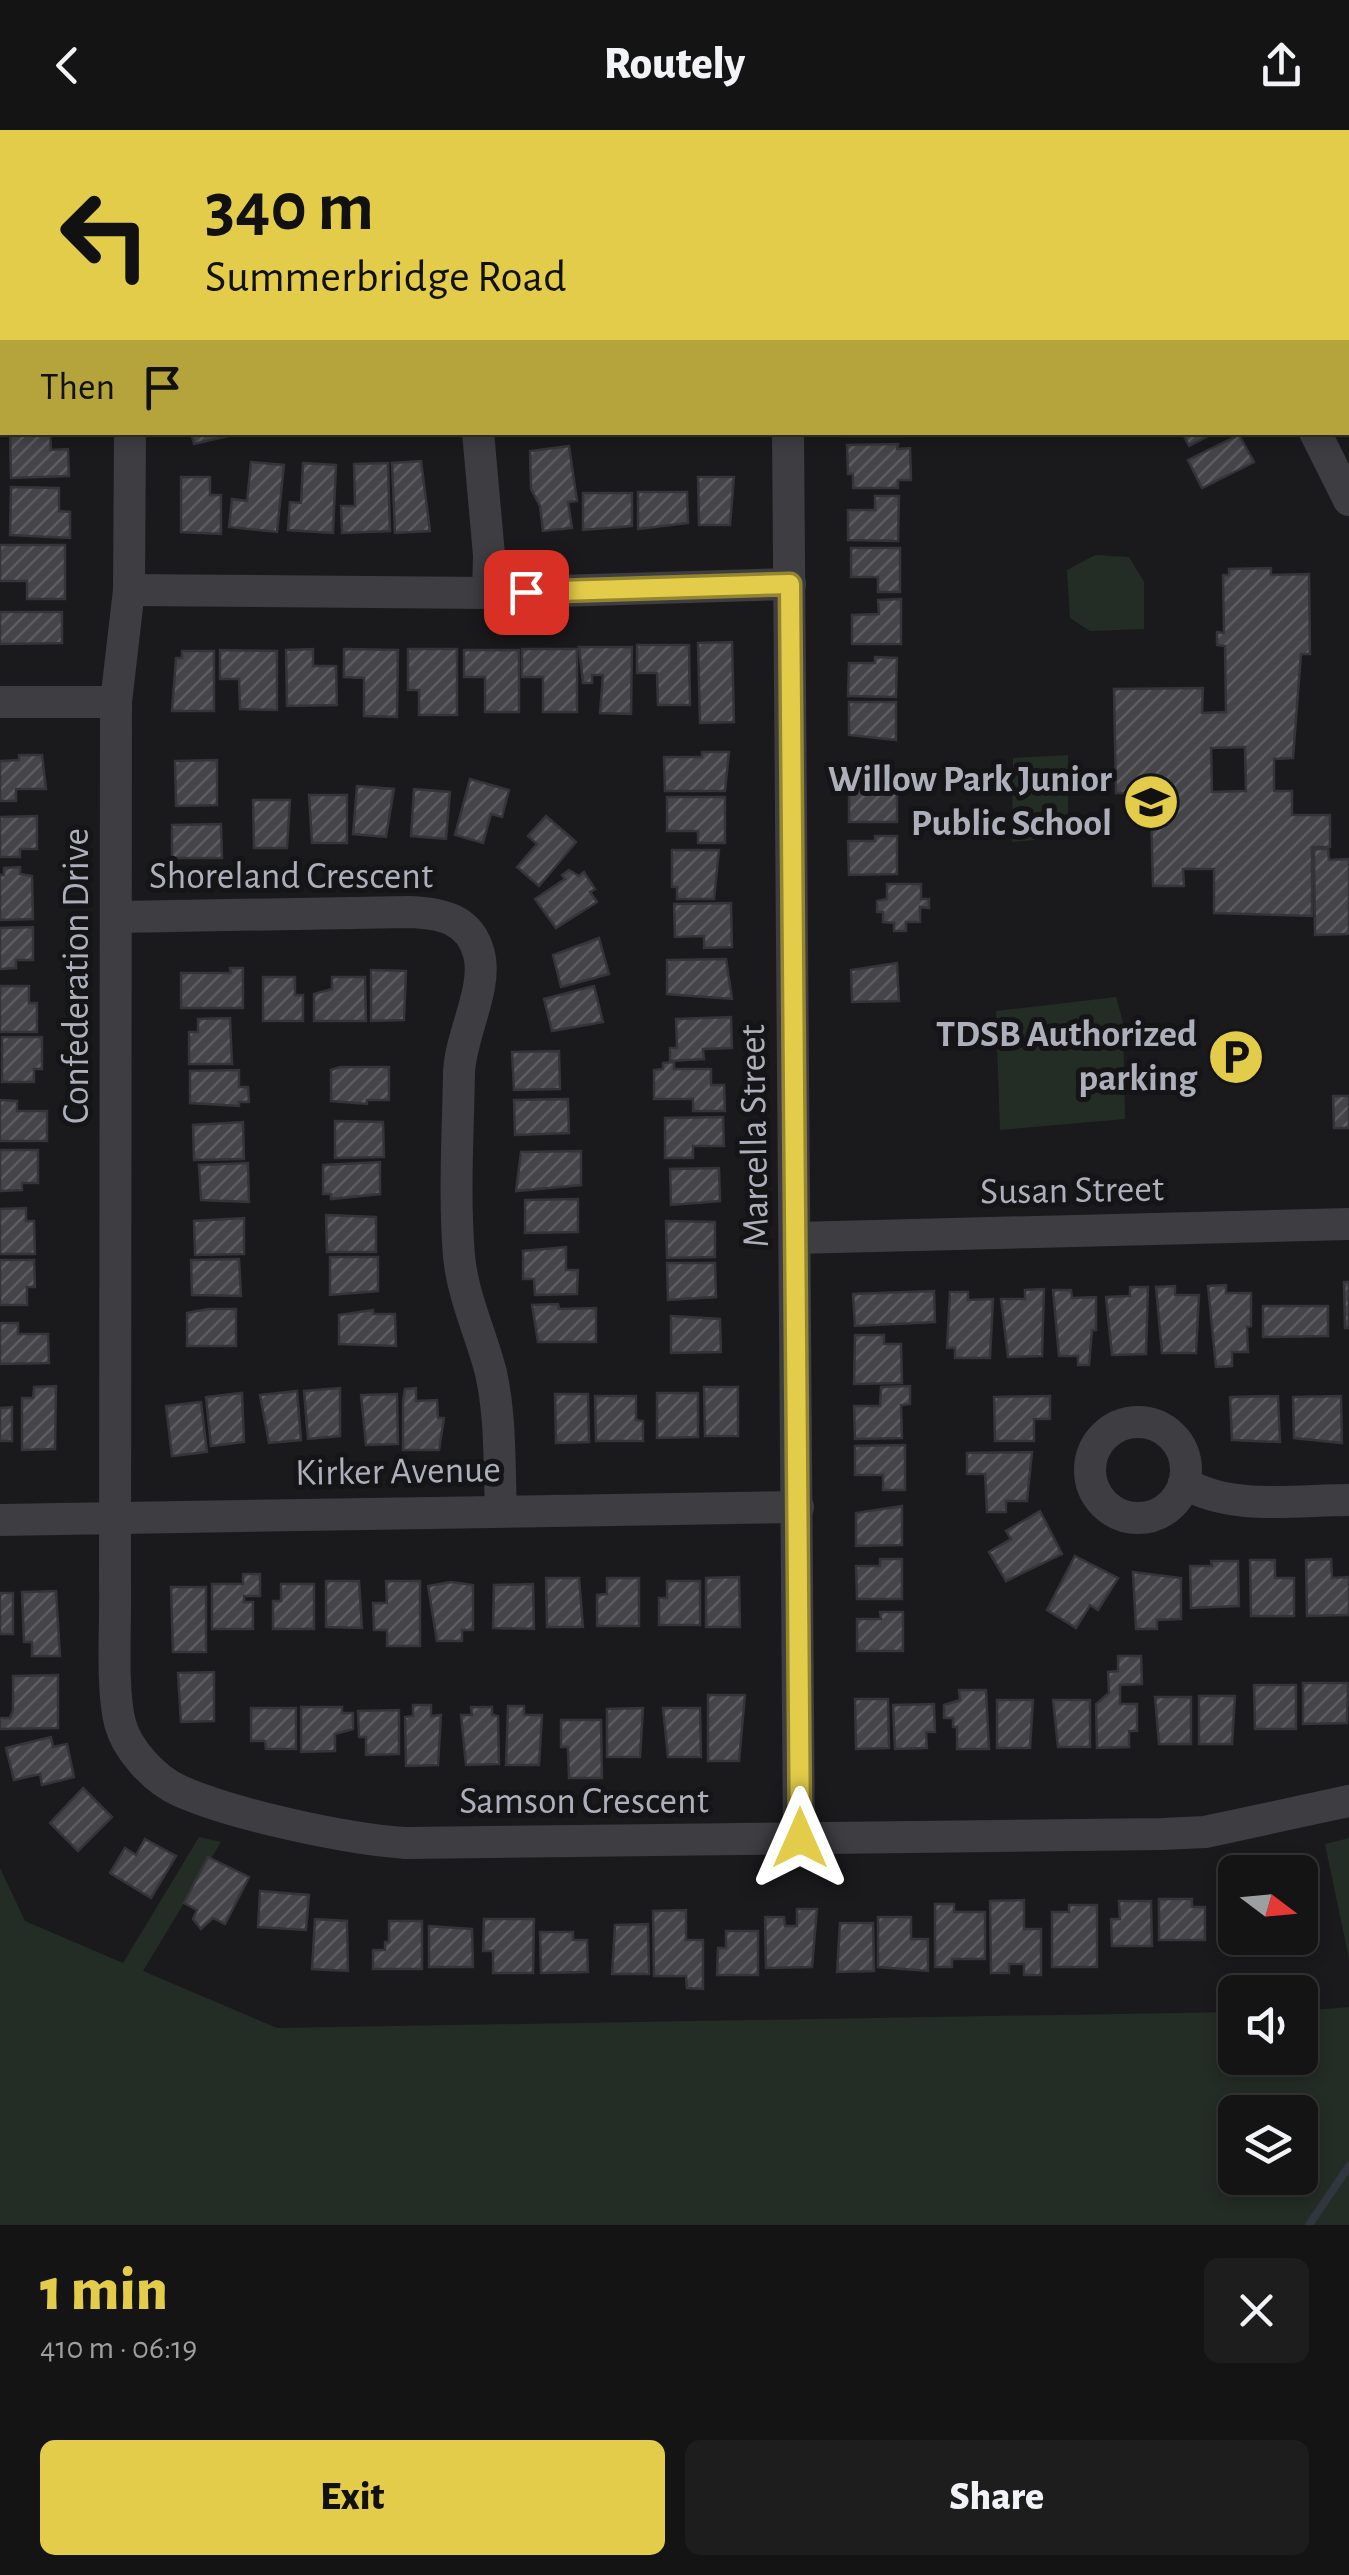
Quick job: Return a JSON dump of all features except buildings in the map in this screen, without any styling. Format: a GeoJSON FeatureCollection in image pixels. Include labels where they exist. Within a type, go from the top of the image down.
{"type":"FeatureCollection","features":[{"type":"Feature","properties":{"kind":"street","name":"Confederation Drive"},"geometry":{"type":"LineString","coordinates":[[115,1519],[116,702],[129,590],[130,435]]}},
{"type":"Feature","properties":{"kind":"street"},"geometry":{"type":"LineString","coordinates":[[478,435],[490,555],[488,593]]}},
{"type":"Feature","properties":{"kind":"street","name":"Marcella Street"},"geometry":{"type":"LineString","coordinates":[[788,435],[800,1838]]}},
{"type":"Feature","properties":{"kind":"street"},"geometry":{"type":"LineString","coordinates":[[1316,435],[1349,500]]}},
{"type":"Feature","properties":{"kind":"street"},"geometry":{"type":"LineString","coordinates":[[129,590],[488,593],[790,584]]}},
{"type":"Feature","properties":{"kind":"street"},"geometry":{"type":"LineString","coordinates":[[0,702],[116,702]]}},
{"type":"Feature","properties":{"kind":"street","name":"Shoreland Crescent"},"geometry":{"type":"LineString","coordinates":[[118,917],[408,912],[435,913],[465,927],[479,954],[479,973],[459,1064],[459,1255],[469,1310],[484,1349],[494,1393],[501,1510]]}},
{"type":"Feature","properties":{"kind":"street","name":"Susan Street"},"geometry":{"type":"LineString","coordinates":[[796,1238],[1349,1224]]}},
{"type":"Feature","properties":{"kind":"street"},"geometry":{"type":"LineString","coordinates":[[1184,1484],[1205,1496],[1246,1501],[1349,1500]]}},
{"type":"Feature","properties":{"kind":"street","name":"Kirker Avenue"},"geometry":{"type":"LineString","coordinates":[[0,1520],[798,1506]]}},
{"type":"Feature","properties":{"kind":"street","name":"Samson Crescent"},"geometry":{"type":"LineString","coordinates":[[115,1519],[120,1722],[138,1757],[178,1790],[375,1841],[691,1843],[1205,1832],[1349,1801]]}},
{"type":"Feature","properties":{"kind":"shaded area"},"geometry":{"type":"Polygon","coordinates":[[[1095,555],[1129,557],[1144,582],[1144,629],[1090,631],[1070,618],[1067,570],[1095,555]]]}},
{"type":"Feature","properties":{"kind":"shaded area"},"geometry":{"type":"Polygon","coordinates":[[[1068,755],[1068,837],[1012,842],[1013,758],[1068,755]]]}},
{"type":"Feature","properties":{"kind":"shaded area"},"geometry":{"type":"Polygon","coordinates":[[[1116,997],[1123,1022],[1125,1119],[1000,1130],[996,1011],[1116,997]]]}},
{"type":"Feature","properties":{"kind":"shaded area"},"geometry":{"type":"Polygon","coordinates":[[[199,1837],[221,1842],[143,1971],[277,2028],[1218,2012],[1218,2075],[1318,2075],[1318,2010],[1349,2007],[1349,2225],[0,2225],[0,1868],[25,1921],[123,1963],[199,1837]]]}},
{"type":"Feature","properties":{"kind":"shaded area"},"geometry":{"type":"Polygon","coordinates":[[[1349,1838],[1349,1959],[1325,1844],[1349,1838]]]}},
{"type":"Feature","properties":{"kind":"waterway"},"geometry":{"type":"LineString","coordinates":[[1309,2225],[1349,2166]]}},
{"type":"Feature","properties":{"kind":"place","name":"Willow Park Junior Public School"},"geometry":{"type":"Point","coordinates":[1151,802]}},
{"type":"Feature","properties":{"kind":"place","name":"TDSB Authorized parking"},"geometry":{"type":"Point","coordinates":[1236,1057]}},
{"type":"Feature","properties":{"kind":"route"},"geometry":{"type":"LineString","coordinates":[[526,592],[790,584],[800,1838]]}}]}
